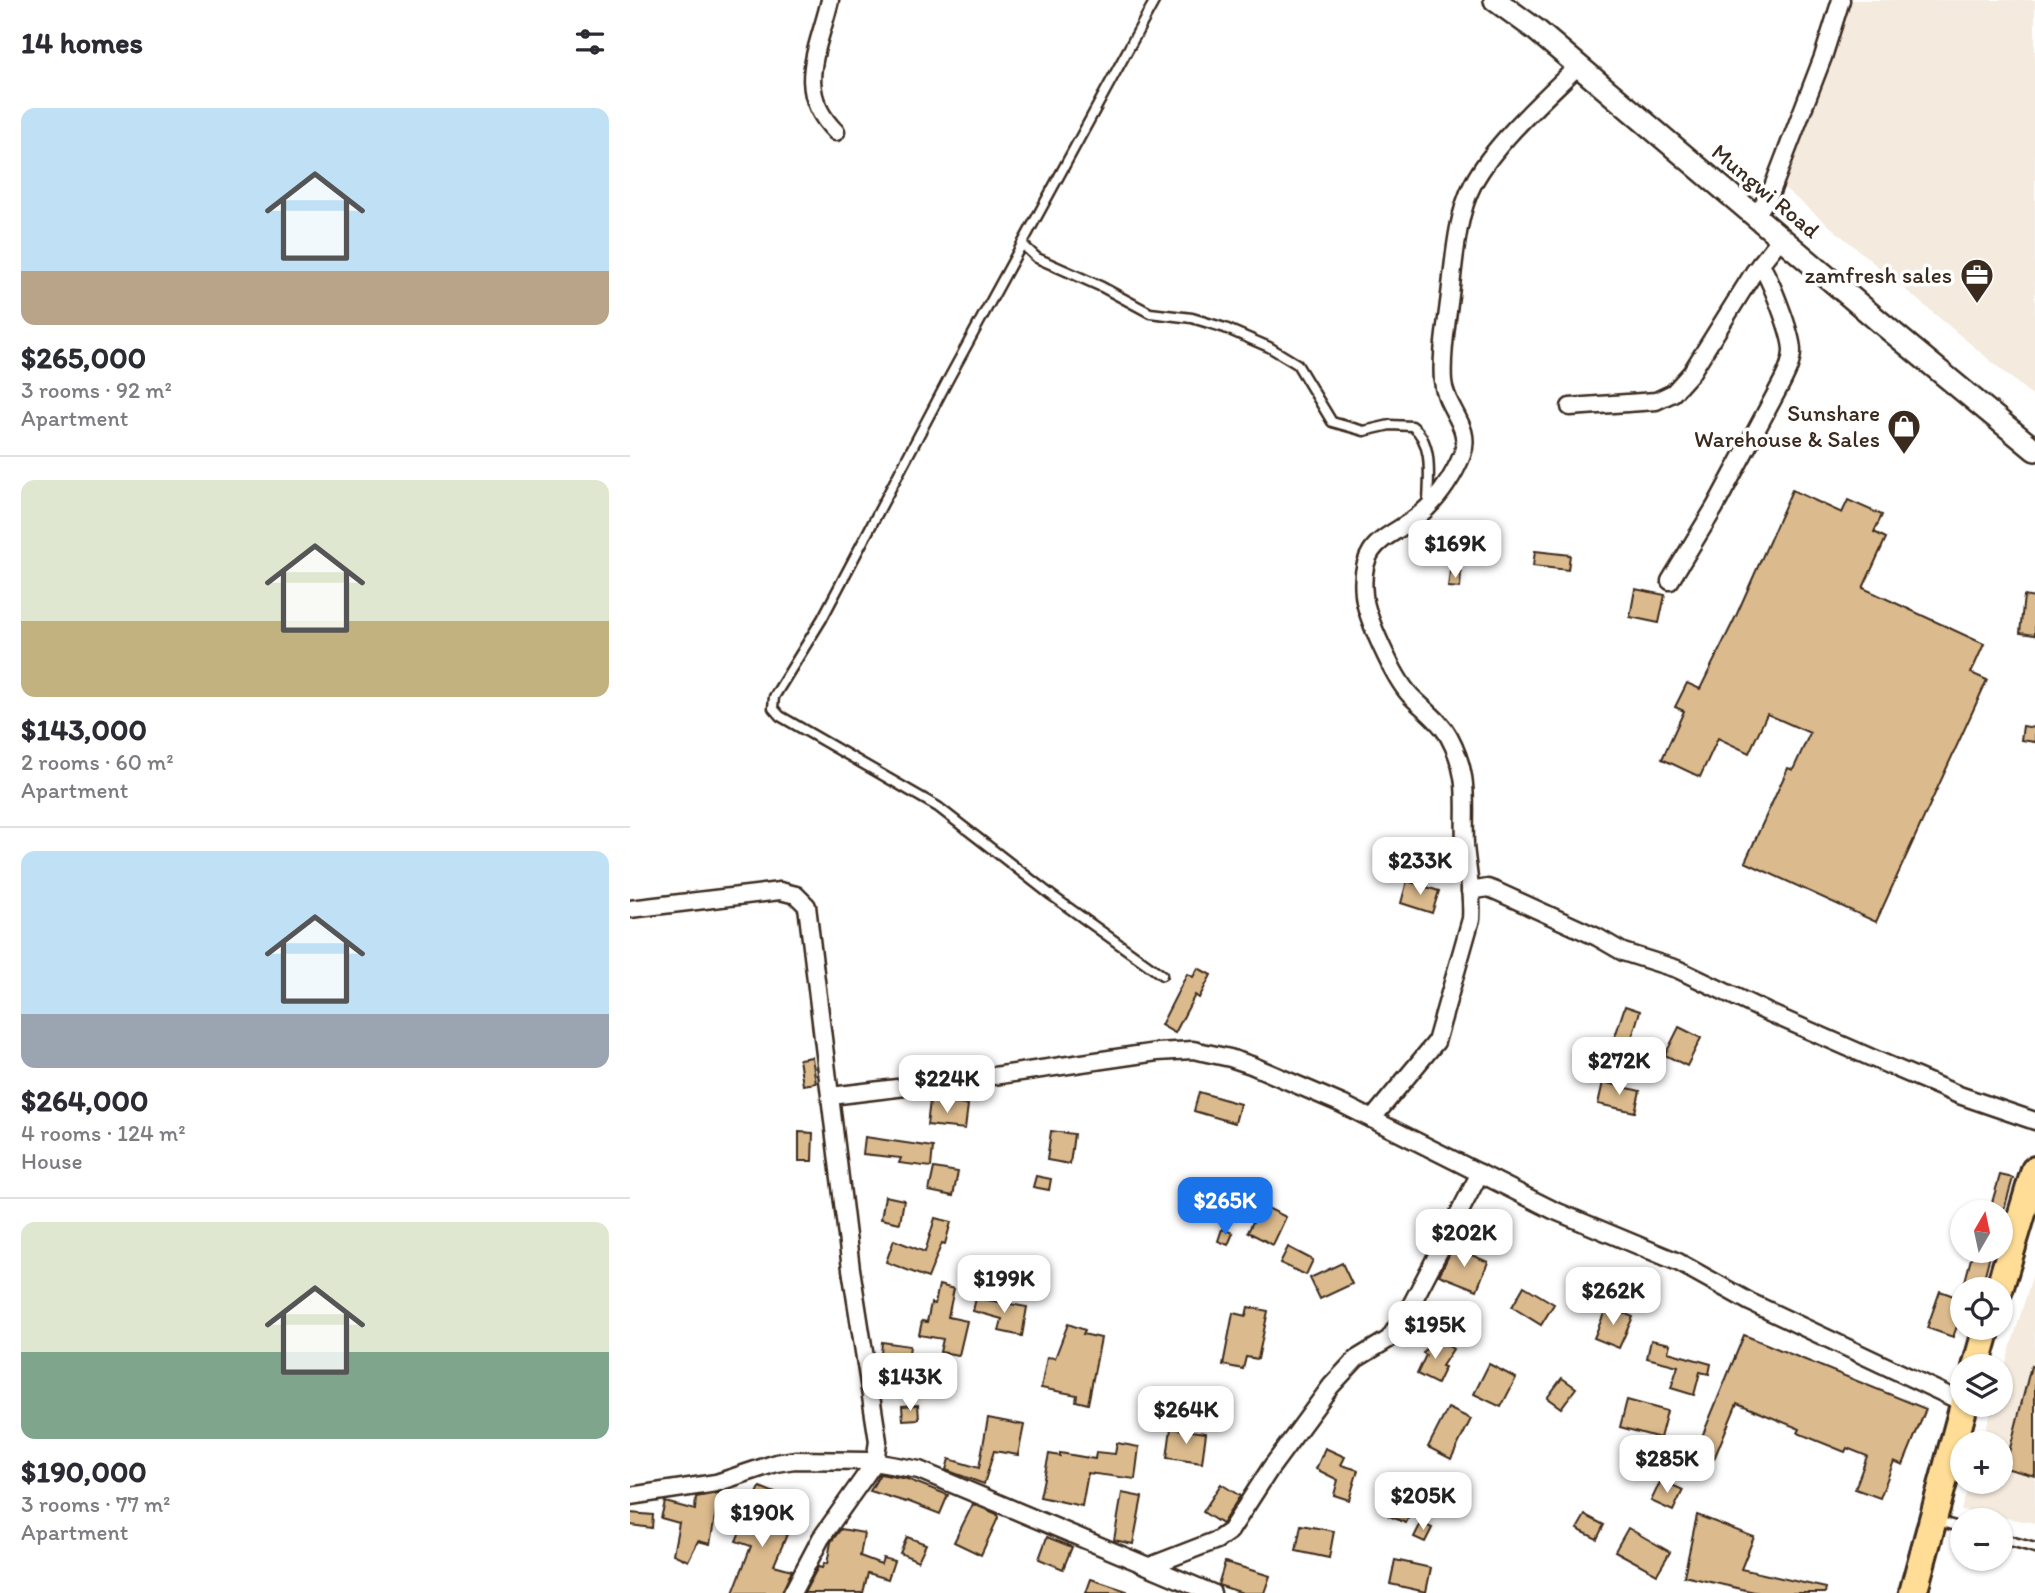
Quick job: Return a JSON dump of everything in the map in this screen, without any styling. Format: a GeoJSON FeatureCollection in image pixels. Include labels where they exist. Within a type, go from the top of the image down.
{"type":"FeatureCollection","features":[{"type":"Feature","properties":{"kind":"main road"},"geometry":{"type":"LineString","coordinates":[[2003,1277],[2035,1170]]}},
{"type":"Feature","properties":{"kind":"main road"},"geometry":{"type":"LineString","coordinates":[[1913,1593],[1959,1417]]}},
{"type":"Feature","properties":{"kind":"street"},"geometry":{"type":"LineString","coordinates":[[831,0],[813,67],[811,85],[817,107],[836,132]]}},
{"type":"Feature","properties":{"kind":"street","name":"Mungwi Road"},"geometry":{"type":"LineString","coordinates":[[1495,0],[1578,66],[2035,450]]}},
{"type":"Feature","properties":{"kind":"street"},"geometry":{"type":"LineString","coordinates":[[1755,217],[1770,192],[1823,57],[1841,0]]}},
{"type":"Feature","properties":{"kind":"street"},"geometry":{"type":"LineString","coordinates":[[1372,1119],[1436,1042],[1471,919],[1463,768],[1448,735],[1397,678],[1369,617],[1364,596],[1364,572],[1371,550],[1385,536],[1428,508],[1457,468],[1463,453],[1465,439],[1461,422],[1444,390],[1443,380],[1454,265],[1466,197],[1479,173],[1508,137],[1578,66]]}},
{"type":"Feature","properties":{"kind":"street"},"geometry":{"type":"LineString","coordinates":[[1570,407],[1656,401],[1673,393],[1690,373],[1760,264],[1781,238]]}},
{"type":"Feature","properties":{"kind":"street"},"geometry":{"type":"LineString","coordinates":[[1670,581],[1715,507],[1791,361],[1792,348],[1774,290],[1760,264]]}},
{"type":"Feature","properties":{"kind":"street"},"geometry":{"type":"LineString","coordinates":[[1470,891],[1488,888],[1496,891],[1597,937],[1623,952],[1677,969],[1934,1084],[2035,1121]]}},
{"type":"Feature","properties":{"kind":"street"},"geometry":{"type":"LineString","coordinates":[[630,909],[780,891],[796,895],[807,906],[851,1269],[877,1441],[876,1462],[821,1538],[792,1593]]}},
{"type":"Feature","properties":{"kind":"street"},"geometry":{"type":"LineString","coordinates":[[831,1096],[980,1078],[1138,1054],[1194,1050],[1251,1065],[1372,1119],[1567,1216],[1678,1262],[1749,1302],[1950,1398]]}},
{"type":"Feature","properties":{"kind":"street"},"geometry":{"type":"LineString","coordinates":[[1150,1566],[1217,1540],[1230,1531],[1270,1469],[1331,1386],[1356,1359],[1389,1339],[1410,1307],[1480,1173]]}},
{"type":"Feature","properties":{"kind":"street"},"geometry":{"type":"LineString","coordinates":[[630,1496],[716,1483],[776,1463],[795,1460],[876,1462],[919,1470],[1212,1593]]}},
{"type":"Feature","properties":{"kind":"lane"},"geometry":{"type":"LineString","coordinates":[[1155,0],[822,618],[774,697],[773,708],[780,716],[938,807],[1051,895],[1162,975]]}},
{"type":"Feature","properties":{"kind":"lane"},"geometry":{"type":"LineString","coordinates":[[1022,244],[1046,262],[1150,313],[1192,318],[1225,328],[1269,348],[1297,365],[1332,422],[1364,431],[1390,425],[1412,426],[1424,440],[1429,459],[1428,508]]}},
{"type":"Feature","properties":{"kind":"lane"},"geometry":{"type":"LineString","coordinates":[[1932,1519],[1950,1524]]}},
{"type":"Feature","properties":{"kind":"lane"},"geometry":{"type":"LineString","coordinates":[[2013,1542],[2035,1548]]}},
{"type":"Feature","properties":{"kind":"shaded area"},"geometry":{"type":"Polygon","coordinates":[[[1845,0],[2035,0],[2035,398],[1783,187],[1845,0]]]}},
{"type":"Feature","properties":{"kind":"shaded area"},"geometry":{"type":"Polygon","coordinates":[[[2035,1267],[2035,1523],[2013,1519],[2013,1508],[1962,1508],[1966,1494],[2013,1494],[2013,1431],[1985,1431],[1989,1417],[2013,1417],[2013,1354],[2009,1354],[2035,1267]]]}},
{"type":"Feature","properties":{"kind":"building"},"geometry":{"type":"Polygon","coordinates":[[[1792,490],[1842,513],[1848,500],[1882,515],[1874,532],[1886,538],[1863,588],[1984,644],[1971,673],[1987,680],[1876,922],[1745,862],[1788,768],[1793,770],[1810,733],[1767,714],[1749,753],[1718,738],[1700,777],[1662,759],[1684,711],[1675,707],[1687,683],[1700,689],[1792,490]]]}},
{"type":"Feature","properties":{"kind":"building"},"geometry":{"type":"Polygon","coordinates":[[[1535,551],[1570,555],[1568,570],[1533,566],[1535,551]]]}},
{"type":"Feature","properties":{"kind":"building"},"geometry":{"type":"Polygon","coordinates":[[[1450,571],[1461,572],[1460,588],[1448,587],[1450,571]]]}},
{"type":"Feature","properties":{"kind":"building"},"geometry":{"type":"Polygon","coordinates":[[[1635,589],[1665,595],[1659,623],[1630,617],[1635,589]]]}},
{"type":"Feature","properties":{"kind":"building"},"geometry":{"type":"Polygon","coordinates":[[[2024,596],[2035,598],[2035,635],[2020,633],[2024,596]]]}},
{"type":"Feature","properties":{"kind":"building"},"geometry":{"type":"Polygon","coordinates":[[[2023,726],[2035,728],[2035,742],[2021,740],[2023,726]]]}},
{"type":"Feature","properties":{"kind":"building"},"geometry":{"type":"Polygon","coordinates":[[[1407,881],[1439,891],[1432,913],[1401,903],[1407,881]]]}},
{"type":"Feature","properties":{"kind":"building"},"geometry":{"type":"Polygon","coordinates":[[[1198,968],[1211,975],[1199,998],[1195,995],[1175,1033],[1161,1025],[1187,974],[1193,977],[1198,968]]]}},
{"type":"Feature","properties":{"kind":"building"},"geometry":{"type":"Polygon","coordinates":[[[1625,1006],[1640,1011],[1623,1067],[1607,1061],[1625,1006]]]}},
{"type":"Feature","properties":{"kind":"building"},"geometry":{"type":"Polygon","coordinates":[[[1679,1027],[1701,1038],[1687,1066],[1665,1055],[1679,1027]]]}},
{"type":"Feature","properties":{"kind":"building"},"geometry":{"type":"Polygon","coordinates":[[[812,1057],[816,1083],[803,1085],[799,1059],[812,1057]]]}},
{"type":"Feature","properties":{"kind":"building"},"geometry":{"type":"Polygon","coordinates":[[[1603,1082],[1640,1091],[1635,1112],[1598,1104],[1603,1082]]]}},
{"type":"Feature","properties":{"kind":"building"},"geometry":{"type":"Polygon","coordinates":[[[1199,1092],[1240,1104],[1235,1123],[1194,1111],[1199,1092]]]}},
{"type":"Feature","properties":{"kind":"building"},"geometry":{"type":"Polygon","coordinates":[[[930,1101],[968,1105],[965,1129],[927,1125],[930,1101]]]}},
{"type":"Feature","properties":{"kind":"building"},"geometry":{"type":"Polygon","coordinates":[[[1051,1131],[1074,1134],[1070,1164],[1047,1160],[1051,1131]]]}},
{"type":"Feature","properties":{"kind":"building"},"geometry":{"type":"Polygon","coordinates":[[[799,1132],[813,1133],[812,1161],[799,1161],[799,1132]]]}},
{"type":"Feature","properties":{"kind":"building"},"geometry":{"type":"Polygon","coordinates":[[[865,1137],[933,1147],[931,1167],[899,1163],[901,1158],[863,1154],[865,1137]]]}},
{"type":"Feature","properties":{"kind":"building"},"geometry":{"type":"Polygon","coordinates":[[[934,1168],[958,1172],[953,1196],[929,1191],[934,1168]]]}},
{"type":"Feature","properties":{"kind":"building"},"geometry":{"type":"Polygon","coordinates":[[[2000,1175],[2013,1178],[2007,1200],[1993,1200],[2000,1175]]]}},
{"type":"Feature","properties":{"kind":"building"},"geometry":{"type":"Polygon","coordinates":[[[1036,1176],[1051,1179],[1049,1190],[1033,1187],[1036,1176]]]}},
{"type":"Feature","properties":{"kind":"building"},"geometry":{"type":"Polygon","coordinates":[[[885,1196],[904,1200],[900,1223],[881,1219],[885,1196]]]}},
{"type":"Feature","properties":{"kind":"building"},"geometry":{"type":"Polygon","coordinates":[[[1261,1205],[1286,1217],[1273,1245],[1248,1232],[1261,1205]]]}},
{"type":"Feature","properties":{"kind":"building"},"geometry":{"type":"Polygon","coordinates":[[[935,1218],[951,1222],[945,1244],[942,1243],[928,1278],[886,1262],[894,1240],[925,1252],[935,1218]]]}},
{"type":"Feature","properties":{"kind":"building"},"geometry":{"type":"Polygon","coordinates":[[[1222,1229],[1233,1233],[1228,1245],[1218,1241],[1222,1229]]]}},
{"type":"Feature","properties":{"kind":"building"},"geometry":{"type":"Polygon","coordinates":[[[1288,1247],[1313,1260],[1306,1275],[1280,1263],[1288,1247]]]}},
{"type":"Feature","properties":{"kind":"building"},"geometry":{"type":"Polygon","coordinates":[[[1453,1247],[1488,1262],[1477,1290],[1439,1275],[1453,1247]]]}},
{"type":"Feature","properties":{"kind":"building"},"geometry":{"type":"Polygon","coordinates":[[[1342,1263],[1352,1284],[1320,1299],[1310,1278],[1342,1263]]]}},
{"type":"Feature","properties":{"kind":"building"},"geometry":{"type":"Polygon","coordinates":[[[1970,1264],[1988,1264],[1984,1277],[1966,1277],[1970,1264]]]}},
{"type":"Feature","properties":{"kind":"building"},"geometry":{"type":"Polygon","coordinates":[[[939,1285],[954,1289],[948,1317],[967,1321],[959,1355],[940,1352],[943,1339],[919,1335],[922,1321],[927,1322],[931,1303],[935,1304],[939,1285]]]}},
{"type":"Feature","properties":{"kind":"building"},"geometry":{"type":"Polygon","coordinates":[[[1524,1286],[1554,1304],[1541,1325],[1512,1307],[1524,1286]]]}},
{"type":"Feature","properties":{"kind":"building"},"geometry":{"type":"Polygon","coordinates":[[[1940,1291],[1950,1295],[1950,1336],[1927,1328],[1940,1291]]]}},
{"type":"Feature","properties":{"kind":"building"},"geometry":{"type":"Polygon","coordinates":[[[976,1298],[1027,1307],[1022,1336],[999,1331],[1002,1319],[973,1311],[976,1298]]]}},
{"type":"Feature","properties":{"kind":"building"},"geometry":{"type":"Polygon","coordinates":[[[1607,1306],[1633,1317],[1619,1348],[1594,1338],[1607,1306]]]}},
{"type":"Feature","properties":{"kind":"building"},"geometry":{"type":"Polygon","coordinates":[[[1248,1307],[1268,1311],[1258,1359],[1246,1357],[1243,1369],[1223,1365],[1233,1313],[1246,1316],[1248,1307]]]}},
{"type":"Feature","properties":{"kind":"building"},"geometry":{"type":"Polygon","coordinates":[[[1068,1324],[1085,1330],[1083,1334],[1101,1338],[1088,1404],[1076,1401],[1077,1395],[1041,1388],[1047,1357],[1055,1358],[1068,1324]]]}},
{"type":"Feature","properties":{"kind":"building"},"geometry":{"type":"Polygon","coordinates":[[[1744,1335],[1926,1409],[1903,1465],[1894,1461],[1880,1498],[1855,1489],[1867,1456],[1847,1448],[1845,1452],[1798,1433],[1800,1429],[1737,1403],[1714,1459],[1696,1451],[1744,1335]]]}},
{"type":"Feature","properties":{"kind":"building"},"geometry":{"type":"Polygon","coordinates":[[[1434,1337],[1453,1349],[1442,1366],[1445,1367],[1437,1384],[1417,1374],[1426,1355],[1423,1353],[1434,1337]]]}},
{"type":"Feature","properties":{"kind":"building"},"geometry":{"type":"Polygon","coordinates":[[[1651,1340],[1670,1344],[1668,1352],[1711,1364],[1709,1374],[1700,1372],[1694,1395],[1671,1388],[1678,1366],[1647,1358],[1651,1340]]]}},
{"type":"Feature","properties":{"kind":"building"},"geometry":{"type":"Polygon","coordinates":[[[882,1342],[910,1346],[905,1381],[879,1378],[882,1342]]]}},
{"type":"Feature","properties":{"kind":"building"},"geometry":{"type":"Polygon","coordinates":[[[1489,1364],[1516,1378],[1501,1407],[1474,1394],[1489,1364]]]}},
{"type":"Feature","properties":{"kind":"building"},"geometry":{"type":"Polygon","coordinates":[[[2031,1366],[2035,1367],[2035,1476],[2013,1470],[2013,1437],[2031,1366]]]}},
{"type":"Feature","properties":{"kind":"building"},"geometry":{"type":"Polygon","coordinates":[[[1562,1378],[1576,1388],[1561,1408],[1547,1398],[1562,1378]]]}},
{"type":"Feature","properties":{"kind":"building"},"geometry":{"type":"Polygon","coordinates":[[[1627,1400],[1667,1411],[1660,1438],[1620,1427],[1627,1400]]]}},
{"type":"Feature","properties":{"kind":"building"},"geometry":{"type":"Polygon","coordinates":[[[918,1405],[919,1419],[903,1420],[902,1406],[918,1405]]]}},
{"type":"Feature","properties":{"kind":"building"},"geometry":{"type":"Polygon","coordinates":[[[1448,1408],[1471,1419],[1451,1459],[1428,1447],[1448,1408]]]}},
{"type":"Feature","properties":{"kind":"building"},"geometry":{"type":"Polygon","coordinates":[[[988,1418],[1024,1425],[1018,1455],[994,1451],[984,1484],[946,1470],[949,1459],[979,1468],[988,1418]]]}},
{"type":"Feature","properties":{"kind":"building"},"geometry":{"type":"Polygon","coordinates":[[[1171,1428],[1206,1433],[1202,1463],[1167,1458],[1171,1428]]]}},
{"type":"Feature","properties":{"kind":"building"},"geometry":{"type":"Polygon","coordinates":[[[1117,1443],[1139,1447],[1135,1479],[1088,1473],[1082,1506],[1040,1497],[1049,1454],[1060,1456],[1060,1453],[1095,1459],[1096,1452],[1115,1454],[1117,1443]]]}},
{"type":"Feature","properties":{"kind":"building"},"geometry":{"type":"Polygon","coordinates":[[[1325,1448],[1345,1457],[1341,1465],[1358,1470],[1349,1500],[1334,1495],[1338,1480],[1316,1469],[1325,1448]]]}},
{"type":"Feature","properties":{"kind":"building"},"geometry":{"type":"Polygon","coordinates":[[[880,1474],[907,1479],[948,1495],[940,1514],[870,1491],[880,1474]]]}},
{"type":"Feature","properties":{"kind":"building"},"geometry":{"type":"Polygon","coordinates":[[[1661,1480],[1683,1490],[1673,1511],[1651,1501],[1661,1480]]]}},
{"type":"Feature","properties":{"kind":"building"},"geometry":{"type":"Polygon","coordinates":[[[1221,1484],[1240,1496],[1222,1524],[1203,1512],[1221,1484]]]}},
{"type":"Feature","properties":{"kind":"building"},"geometry":{"type":"Polygon","coordinates":[[[760,1487],[780,1495],[769,1520],[770,1525],[788,1532],[774,1565],[792,1570],[782,1593],[733,1593],[751,1546],[736,1541],[760,1487]]]}},
{"type":"Feature","properties":{"kind":"building"},"geometry":{"type":"Polygon","coordinates":[[[1398,1487],[1418,1496],[1406,1523],[1389,1516],[1393,1506],[1390,1505],[1398,1487]]]}},
{"type":"Feature","properties":{"kind":"building"},"geometry":{"type":"Polygon","coordinates":[[[718,1493],[735,1496],[732,1514],[716,1511],[710,1544],[698,1541],[688,1561],[673,1554],[679,1523],[661,1518],[665,1502],[695,1510],[696,1497],[718,1493]]]}},
{"type":"Feature","properties":{"kind":"building"},"geometry":{"type":"Polygon","coordinates":[[[1122,1493],[1142,1497],[1133,1544],[1114,1540],[1122,1493]]]}},
{"type":"Feature","properties":{"kind":"building"},"geometry":{"type":"Polygon","coordinates":[[[973,1504],[997,1514],[998,1518],[981,1555],[954,1542],[973,1504]]]}},
{"type":"Feature","properties":{"kind":"building"},"geometry":{"type":"Polygon","coordinates":[[[630,1513],[653,1515],[652,1528],[630,1525],[630,1513]]]}},
{"type":"Feature","properties":{"kind":"building"},"geometry":{"type":"Polygon","coordinates":[[[1585,1515],[1604,1525],[1597,1539],[1577,1529],[1585,1515]]]}},
{"type":"Feature","properties":{"kind":"building"},"geometry":{"type":"Polygon","coordinates":[[[1697,1515],[1754,1537],[1741,1569],[1826,1588],[1825,1593],[1759,1593],[1684,1576],[1697,1515]]]}},
{"type":"Feature","properties":{"kind":"building"},"geometry":{"type":"Polygon","coordinates":[[[1421,1523],[1432,1528],[1425,1542],[1414,1537],[1421,1523]]]}},
{"type":"Feature","properties":{"kind":"building"},"geometry":{"type":"Polygon","coordinates":[[[1301,1525],[1334,1531],[1329,1558],[1296,1551],[1301,1525]]]}},
{"type":"Feature","properties":{"kind":"building"},"geometry":{"type":"Polygon","coordinates":[[[1628,1528],[1670,1552],[1657,1574],[1615,1551],[1628,1528]]]}},
{"type":"Feature","properties":{"kind":"building"},"geometry":{"type":"Polygon","coordinates":[[[841,1529],[864,1533],[860,1556],[881,1564],[883,1558],[894,1561],[888,1579],[868,1573],[863,1593],[804,1593],[818,1567],[822,1568],[824,1563],[827,1564],[831,1542],[841,1529]]]}},
{"type":"Feature","properties":{"kind":"building"},"geometry":{"type":"Polygon","coordinates":[[[907,1537],[926,1544],[918,1561],[900,1553],[907,1537]]]}},
{"type":"Feature","properties":{"kind":"building"},"geometry":{"type":"Polygon","coordinates":[[[1047,1537],[1072,1547],[1063,1569],[1039,1559],[1047,1537]]]}},
{"type":"Feature","properties":{"kind":"building"},"geometry":{"type":"Polygon","coordinates":[[[1395,1560],[1431,1568],[1426,1592],[1390,1584],[1395,1560]]]}},
{"type":"Feature","properties":{"kind":"building"},"geometry":{"type":"Polygon","coordinates":[[[1225,1562],[1270,1576],[1264,1593],[1243,1593],[1218,1585],[1225,1562]]]}},
{"type":"Feature","properties":{"kind":"building"},"geometry":{"type":"Polygon","coordinates":[[[1091,1579],[1127,1591],[1086,1593],[1091,1579]]]}},
{"type":"Feature","properties":{"kind":"place","name":"zamfresh sales"},"geometry":{"type":"Point","coordinates":[1977,305]}},
{"type":"Feature","properties":{"kind":"place","name":"Sunshare Warehouse & Sales"},"geometry":{"type":"Point","coordinates":[1904,456]}}]}
